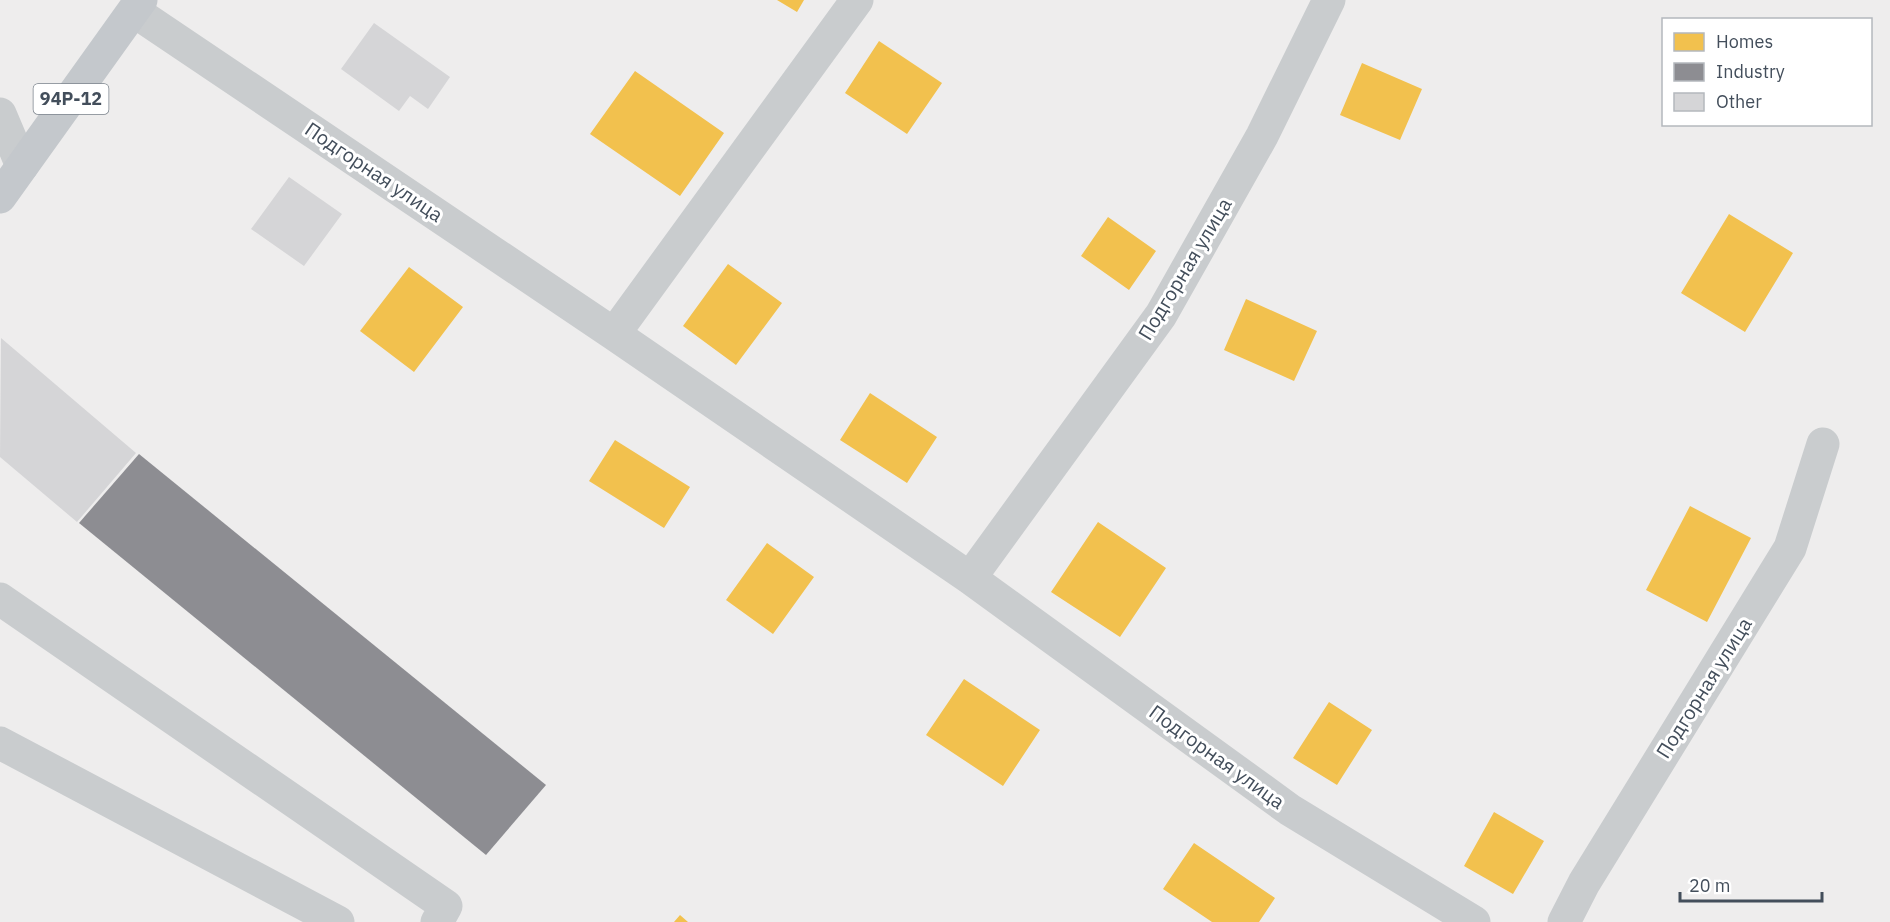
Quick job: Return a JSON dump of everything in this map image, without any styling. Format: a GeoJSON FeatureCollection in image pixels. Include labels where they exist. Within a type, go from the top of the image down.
{"type":"FeatureCollection","features":[{"type":"Feature","properties":{"kind":"main road","name":"94Р-12"},"geometry":{"type":"LineString","coordinates":[[0,197],[138,6]]}},
{"type":"Feature","properties":{"kind":"street"},"geometry":{"type":"LineString","coordinates":[[614,334],[857,0]]}},
{"type":"Feature","properties":{"kind":"street","name":"Подгорная улица"},"geometry":{"type":"LineString","coordinates":[[970,578],[1161,315],[1262,136],[1329,0]]}},
{"type":"Feature","properties":{"kind":"street","name":"Подгорная улица"},"geometry":{"type":"LineString","coordinates":[[138,6],[970,578],[1290,810],[1474,922]]}},
{"type":"Feature","properties":{"kind":"street"},"geometry":{"type":"LineString","coordinates":[[0,114],[22,166]]}},
{"type":"Feature","properties":{"kind":"street","name":"Подгорная улица"},"geometry":{"type":"LineString","coordinates":[[1564,922],[1584,883],[1790,548],[1823,444]]}},
{"type":"Feature","properties":{"kind":"street"},"geometry":{"type":"LineString","coordinates":[[0,598],[447,906],[437,922]]}},
{"type":"Feature","properties":{"kind":"street"},"geometry":{"type":"LineString","coordinates":[[0,743],[338,922]]}},
{"type":"Feature","properties":{"kind":"building: Homes"},"geometry":{"type":"Polygon","coordinates":[[[777,0],[804,0],[797,12],[777,0]]]}},
{"type":"Feature","properties":{"kind":"building: Homes"},"geometry":{"type":"Polygon","coordinates":[[[879,41],[942,83],[907,134],[845,93],[879,41]]]}},
{"type":"Feature","properties":{"kind":"building: Homes"},"geometry":{"type":"Polygon","coordinates":[[[1362,63],[1422,89],[1400,140],[1340,115],[1362,63]]]}},
{"type":"Feature","properties":{"kind":"building: Homes"},"geometry":{"type":"Polygon","coordinates":[[[635,71],[724,133],[680,196],[590,134],[635,71]]]}},
{"type":"Feature","properties":{"kind":"building: Homes"},"geometry":{"type":"Polygon","coordinates":[[[1729,214],[1793,253],[1745,332],[1681,293],[1729,214]]]}},
{"type":"Feature","properties":{"kind":"building: Homes"},"geometry":{"type":"Polygon","coordinates":[[[1108,217],[1156,251],[1129,290],[1081,256],[1108,217]]]}},
{"type":"Feature","properties":{"kind":"building: Homes"},"geometry":{"type":"Polygon","coordinates":[[[728,264],[782,303],[736,365],[683,326],[728,264]]]}},
{"type":"Feature","properties":{"kind":"building: Homes"},"geometry":{"type":"Polygon","coordinates":[[[409,267],[463,307],[414,372],[360,331],[409,267]]]}},
{"type":"Feature","properties":{"kind":"building: Homes"},"geometry":{"type":"Polygon","coordinates":[[[1246,299],[1317,331],[1294,381],[1224,350],[1246,299]]]}},
{"type":"Feature","properties":{"kind":"building: Homes"},"geometry":{"type":"Polygon","coordinates":[[[870,393],[937,437],[907,483],[840,440],[870,393]]]}},
{"type":"Feature","properties":{"kind":"building: Homes"},"geometry":{"type":"Polygon","coordinates":[[[615,440],[690,487],[664,528],[589,481],[615,440]]]}},
{"type":"Feature","properties":{"kind":"building: Homes"},"geometry":{"type":"Polygon","coordinates":[[[1690,506],[1751,538],[1707,622],[1646,590],[1690,506]]]}},
{"type":"Feature","properties":{"kind":"building: Homes"},"geometry":{"type":"Polygon","coordinates":[[[1098,522],[1166,568],[1120,637],[1051,592],[1098,522]]]}},
{"type":"Feature","properties":{"kind":"building: Homes"},"geometry":{"type":"Polygon","coordinates":[[[767,543],[814,577],[773,634],[726,600],[767,543]]]}},
{"type":"Feature","properties":{"kind":"building: Homes"},"geometry":{"type":"Polygon","coordinates":[[[964,679],[1040,730],[1003,786],[926,735],[964,679]]]}},
{"type":"Feature","properties":{"kind":"building: Homes"},"geometry":{"type":"Polygon","coordinates":[[[1329,702],[1372,730],[1337,785],[1293,758],[1329,702]]]}},
{"type":"Feature","properties":{"kind":"building: Homes"},"geometry":{"type":"Polygon","coordinates":[[[1494,812],[1544,841],[1513,894],[1464,866],[1494,812]]]}},
{"type":"Feature","properties":{"kind":"building: Homes"},"geometry":{"type":"Polygon","coordinates":[[[1194,843],[1275,898],[1259,922],[1212,922],[1163,889],[1194,843]]]}},
{"type":"Feature","properties":{"kind":"building: Homes"},"geometry":{"type":"Polygon","coordinates":[[[680,915],[688,922],[674,922],[680,915]]]}},
{"type":"Feature","properties":{"kind":"building: Industry"},"geometry":{"type":"Polygon","coordinates":[[[139,454],[546,785],[486,855],[79,523],[139,454]]]}},
{"type":"Feature","properties":{"kind":"building: Other"},"geometry":{"type":"Polygon","coordinates":[[[374,23],[450,77],[428,109],[410,96],[399,111],[341,69],[374,23]]]}},
{"type":"Feature","properties":{"kind":"building: Other"},"geometry":{"type":"Polygon","coordinates":[[[289,177],[342,214],[304,266],[251,229],[289,177]]]}},
{"type":"Feature","properties":{"kind":"building: Other"},"geometry":{"type":"Polygon","coordinates":[[[1,338],[136,453],[77,522],[0,457],[1,338]]]}}]}
